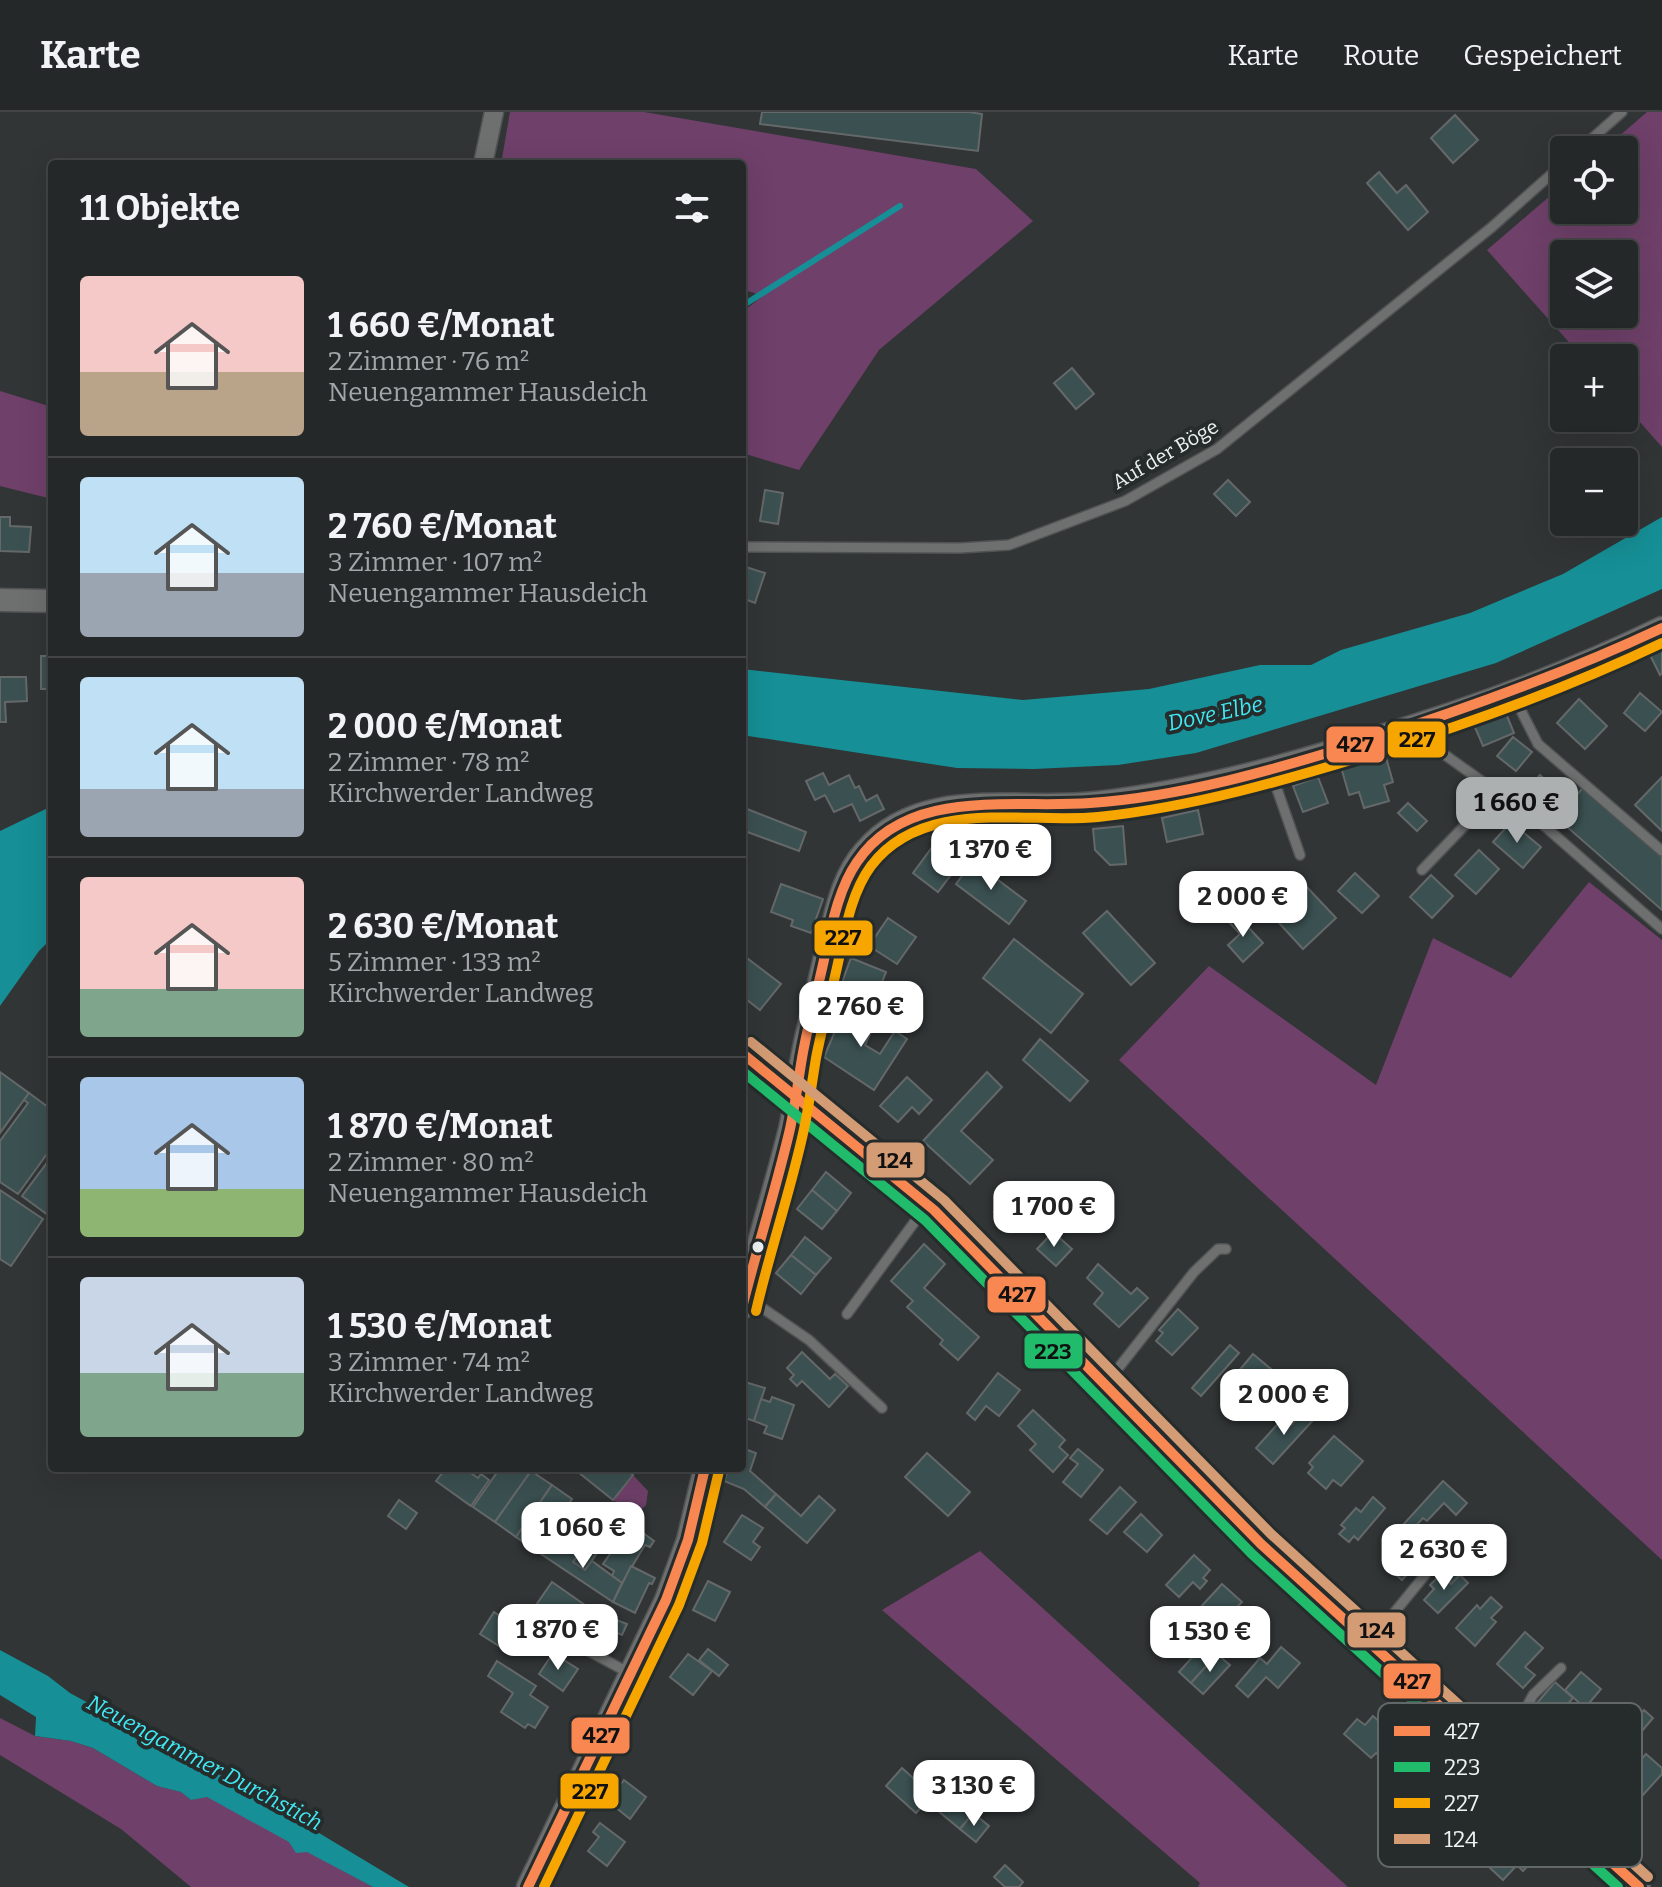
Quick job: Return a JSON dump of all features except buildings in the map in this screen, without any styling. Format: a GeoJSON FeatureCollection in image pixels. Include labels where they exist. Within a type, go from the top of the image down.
{"type":"FeatureCollection","features":[{"type":"Feature","properties":{"kind":"street"},"geometry":{"type":"LineString","coordinates":[[484,160],[494,112]]}},
{"type":"Feature","properties":{"kind":"street"},"geometry":{"type":"LineString","coordinates":[[0,600],[48,601]]}},
{"type":"Feature","properties":{"kind":"street"},"geometry":{"type":"LineString","coordinates":[[746,1289],[789,1131],[811,1016],[842,889],[865,850],[889,829],[909,818],[940,808],[1108,802],[1183,790],[1270,769],[1416,726],[1512,693],[1592,662],[1662,628]]}},
{"type":"Feature","properties":{"kind":"street"},"geometry":{"type":"LineString","coordinates":[[746,1056],[927,1205],[1261,1544],[1434,1703]]}},
{"type":"Feature","properties":{"kind":"street"},"geometry":{"type":"LineString","coordinates":[[528,1887],[666,1600],[683,1555],[704,1472]]}},
{"type":"Feature","properties":{"kind":"street"},"geometry":{"type":"LineString","coordinates":[[1616,1867],[1639,1887]]}},
{"type":"Feature","properties":{"kind":"lane"},"geometry":{"type":"LineString","coordinates":[[1595,136],[1622,112]]}},
{"type":"Feature","properties":{"kind":"lane","name":"Auf der Böge"},"geometry":{"type":"LineString","coordinates":[[746,547],[960,548],[1009,545],[1125,501],[1217,449],[1492,227],[1550,175]]}},
{"type":"Feature","properties":{"kind":"lane"},"geometry":{"type":"LineString","coordinates":[[1512,693],[1538,744],[1662,851]]}},
{"type":"Feature","properties":{"kind":"lane"},"geometry":{"type":"LineString","coordinates":[[1416,726],[1424,740],[1497,792],[1508,796],[1662,929]]}},
{"type":"Feature","properties":{"kind":"lane"},"geometry":{"type":"LineString","coordinates":[[1270,769],[1300,855]]}},
{"type":"Feature","properties":{"kind":"lane"},"geometry":{"type":"LineString","coordinates":[[1422,870],[1497,792]]}},
{"type":"Feature","properties":{"kind":"lane"},"geometry":{"type":"LineString","coordinates":[[847,1314],[927,1205]]}},
{"type":"Feature","properties":{"kind":"lane"},"geometry":{"type":"LineString","coordinates":[[1105,1385],[1194,1272],[1218,1249],[1226,1249]]}},
{"type":"Feature","properties":{"kind":"lane"},"geometry":{"type":"LineString","coordinates":[[746,1304],[809,1340],[882,1408]]}},
{"type":"Feature","properties":{"kind":"lane"},"geometry":{"type":"LineString","coordinates":[[1369,1643],[1425,1575]]}},
{"type":"Feature","properties":{"kind":"lane"},"geometry":{"type":"LineString","coordinates":[[524,1616],[631,1674]]}},
{"type":"Feature","properties":{"kind":"lane"},"geometry":{"type":"LineString","coordinates":[[1529,1703],[1561,1668]]}},
{"type":"Feature","properties":{"kind":"shaded area"},"geometry":{"type":"Polygon","coordinates":[[[510,112],[644,112],[976,169],[1033,221],[879,350],[799,470],[746,454],[746,309],[763,296],[746,290],[746,160],[502,160],[510,112]]]}},
{"type":"Feature","properties":{"kind":"shaded area"},"geometry":{"type":"Polygon","coordinates":[[[1647,112],[1662,112],[1662,447],[1638,420],[1638,344],[1571,344],[1556,328],[1638,328],[1638,240],[1550,240],[1550,321],[1487,250],[1550,196],[1550,224],[1638,224],[1638,136],[1619,136],[1647,112]]]}},
{"type":"Feature","properties":{"kind":"shaded area"},"geometry":{"type":"Polygon","coordinates":[[[0,391],[48,406],[48,498],[0,486],[0,391]]]}},
{"type":"Feature","properties":{"kind":"shaded area"},"geometry":{"type":"Polygon","coordinates":[[[1589,882],[1662,940],[1662,1560],[1119,1060],[1209,966],[1376,1085],[1433,938],[1511,978],[1589,882]]]}},
{"type":"Feature","properties":{"kind":"shaded area"},"geometry":{"type":"Polygon","coordinates":[[[633,1475],[648,1491],[646,1505],[641,1510],[626,1508],[613,1500],[633,1475]]]}},
{"type":"Feature","properties":{"kind":"shaded area"},"geometry":{"type":"Polygon","coordinates":[[[980,1551],[1348,1887],[1198,1887],[1200,1883],[882,1610],[980,1551]]]}},
{"type":"Feature","properties":{"kind":"shaded area"},"geometry":{"type":"Polygon","coordinates":[[[0,1718],[35,1736],[93,1748],[157,1786],[182,1792],[191,1800],[207,1796],[373,1887],[191,1887],[121,1829],[0,1755],[0,1718]]]}},
{"type":"Feature","properties":{"kind":"water","name":"Dove Elbe"},"geometry":{"type":"Polygon","coordinates":[[[1662,517],[1662,589],[1496,663],[1196,753],[1118,765],[1034,769],[957,768],[746,736],[746,669],[1023,700],[1149,689],[1260,665],[1311,665],[1341,650],[1470,613],[1563,574],[1629,536],[1638,536],[1638,531],[1662,517]]]}},
{"type":"Feature","properties":{"kind":"water"},"geometry":{"type":"Polygon","coordinates":[[[48,808],[48,942],[0,1006],[0,831],[48,808]]]}},
{"type":"Feature","properties":{"kind":"water"},"geometry":{"type":"Polygon","coordinates":[[[0,1650],[48,1676],[70,1693],[249,1791],[409,1887],[373,1887],[307,1852],[296,1853],[289,1842],[207,1797],[191,1800],[181,1792],[157,1786],[93,1748],[35,1736],[36,1717],[0,1695],[0,1650]]]}},
{"type":"Feature","properties":{"kind":"waterway"},"geometry":{"type":"LineString","coordinates":[[746,303],[900,206]]}},
{"type":"Feature","properties":{"kind":"transit line","name":"427"},"geometry":{"type":"LineString","coordinates":[[746,1294],[790,1129],[807,1032],[830,931],[845,883],[857,862],[878,838],[904,822],[964,806],[1124,800],[1260,772],[1360,743],[1475,704],[1588,661],[1662,628]]}},
{"type":"Feature","properties":{"kind":"transit line","name":"227"},"geometry":{"type":"LineString","coordinates":[[756,1311],[799,1152],[818,1046],[850,913],[864,877],[893,844],[918,830],[946,822],[977,818],[1098,817],[1169,807],[1274,782],[1486,716],[1662,643]]}},
{"type":"Feature","properties":{"kind":"transit line","name":"124"},"geometry":{"type":"LineString","coordinates":[[751,1042],[944,1200],[1271,1534],[1457,1703]]}},
{"type":"Feature","properties":{"kind":"transit line","name":"427"},"geometry":{"type":"LineString","coordinates":[[746,1056],[934,1210],[1261,1544],[1436,1703]]}},
{"type":"Feature","properties":{"kind":"transit line","name":"223"},"geometry":{"type":"LineString","coordinates":[[746,1074],[925,1220],[1252,1554],[1416,1703]]}},
{"type":"Feature","properties":{"kind":"transit line","name":"427"},"geometry":{"type":"LineString","coordinates":[[528,1887],[666,1600],[688,1540],[704,1472]]}},
{"type":"Feature","properties":{"kind":"transit line","name":"227"},"geometry":{"type":"LineString","coordinates":[[544,1887],[679,1605],[702,1543],[719,1472]]}},
{"type":"Feature","properties":{"kind":"transit line","name":"223"},"geometry":{"type":"LineString","coordinates":[[1596,1867],[1618,1887]]}},
{"type":"Feature","properties":{"kind":"transit line","name":"427"},"geometry":{"type":"LineString","coordinates":[[1617,1867],[1639,1887]]}},
{"type":"Feature","properties":{"kind":"transit line","name":"124"},"geometry":{"type":"LineString","coordinates":[[1637,1867],[1648,1877]]}},
{"type":"Feature","properties":{"kind":"water label","name":"Neuengammer Durchstich"},"geometry":{"type":"Point","coordinates":[205,1762]}}]}
